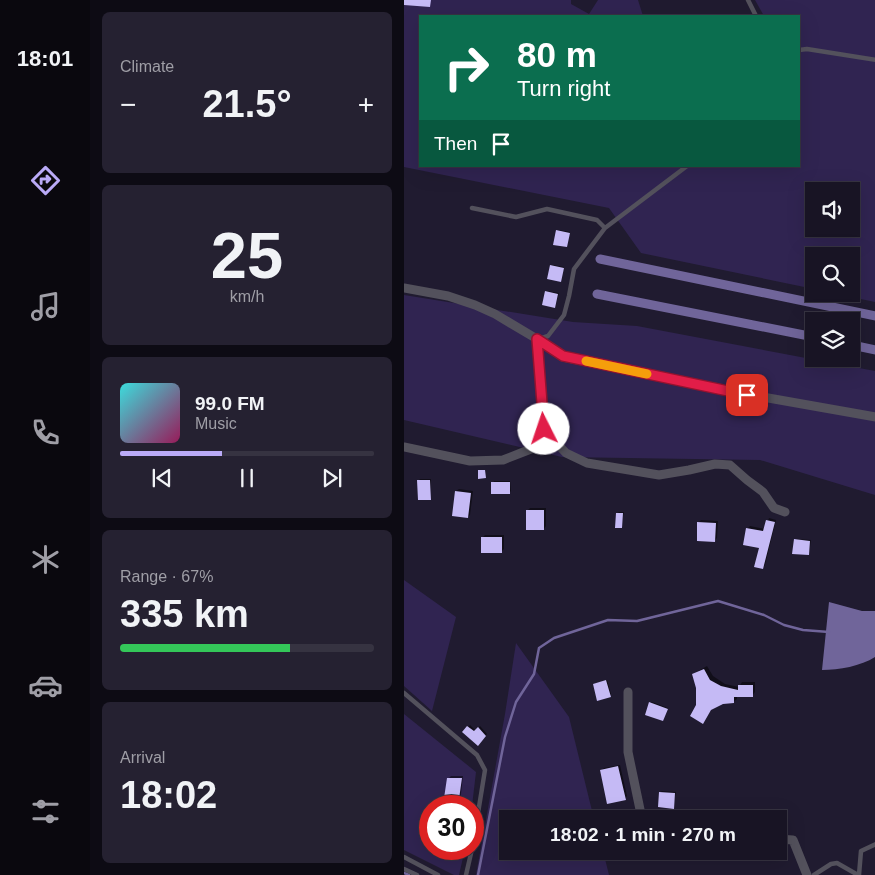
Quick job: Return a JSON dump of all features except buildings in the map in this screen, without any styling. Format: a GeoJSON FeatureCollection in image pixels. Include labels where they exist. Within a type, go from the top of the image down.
{"type":"FeatureCollection","features":[{"type":"Feature","properties":{"kind":"street"},"geometry":{"type":"LineString","coordinates":[[404,288],[448,296],[475,305],[495,314],[563,356],[729,392],[875,417]]}},
{"type":"Feature","properties":{"kind":"street"},"geometry":{"type":"LineString","coordinates":[[404,447],[470,461],[503,460],[531,449],[544,429],[537,339]]}},
{"type":"Feature","properties":{"kind":"street"},"geometry":{"type":"LineString","coordinates":[[544,429],[566,453],[587,463],[659,475],[715,464],[730,465],[763,492],[774,508],[785,512]]}},
{"type":"Feature","properties":{"kind":"street"},"geometry":{"type":"LineString","coordinates":[[628,692],[628,752],[640,810]]}},
{"type":"Feature","properties":{"kind":"street"},"geometry":{"type":"LineString","coordinates":[[787,840],[793,840],[807,875]]}},
{"type":"Feature","properties":{"kind":"lane"},"geometry":{"type":"LineString","coordinates":[[748,0],[756,15]]}},
{"type":"Feature","properties":{"kind":"lane"},"geometry":{"type":"LineString","coordinates":[[800,50],[807,49],[875,60]]}},
{"type":"Feature","properties":{"kind":"lane"},"geometry":{"type":"LineString","coordinates":[[537,339],[548,336],[564,315],[574,269],[605,228],[686,167]]}},
{"type":"Feature","properties":{"kind":"lane"},"geometry":{"type":"LineString","coordinates":[[472,208],[516,217],[546,209],[597,220],[605,228]]}},
{"type":"Feature","properties":{"kind":"lane"},"geometry":{"type":"LineString","coordinates":[[404,693],[477,755],[485,770],[481,795]]}},
{"type":"Feature","properties":{"kind":"lane"},"geometry":{"type":"LineString","coordinates":[[814,875],[831,864],[837,863],[859,875],[861,851],[875,844]]}},
{"type":"Feature","properties":{"kind":"lane"},"geometry":{"type":"LineString","coordinates":[[404,857],[438,875]]}},
{"type":"Feature","properties":{"kind":"lane"},"geometry":{"type":"LineString","coordinates":[[466,875],[469,860]]}},
{"type":"Feature","properties":{"kind":"lane"},"geometry":{"type":"LineString","coordinates":[[404,869],[417,875]]}},
{"type":"Feature","properties":{"kind":"shaded area"},"geometry":{"type":"Polygon","coordinates":[[[404,0],[571,0],[571,4],[589,14],[598,0],[638,0],[643,15],[419,15],[419,167],[800,167],[800,15],[763,15],[755,0],[875,0],[875,302],[860,299],[860,247],[805,247],[805,287],[641,253],[609,208],[404,167],[404,0]]]}},
{"type":"Feature","properties":{"kind":"shaded area"},"geometry":{"type":"Polygon","coordinates":[[[404,295],[573,322],[637,326],[805,358],[805,367],[854,367],[875,371],[875,495],[760,460],[562,457],[404,420],[404,295]]]}},
{"type":"Feature","properties":{"kind":"shaded area"},"geometry":{"type":"Polygon","coordinates":[[[404,580],[456,617],[432,711],[404,686],[404,580]]]}},
{"type":"Feature","properties":{"kind":"shaded area"},"geometry":{"type":"Polygon","coordinates":[[[829,602],[862,611],[875,611],[875,657],[850,667],[822,670],[829,602]]]}},
{"type":"Feature","properties":{"kind":"shaded area"},"geometry":{"type":"Polygon","coordinates":[[[516,643],[569,717],[592,810],[499,810],[499,860],[605,860],[609,875],[476,875],[479,860],[484,860],[484,831],[516,643]]]}},
{"type":"Feature","properties":{"kind":"shaded area"},"geometry":{"type":"Polygon","coordinates":[[[404,714],[476,772],[473,795],[419,795],[419,858],[404,850],[404,714]]]}},
{"type":"Feature","properties":{"kind":"shaded area"},"geometry":{"type":"Polygon","coordinates":[[[424,860],[462,860],[459,875],[454,875],[424,860]]]}},
{"type":"Feature","properties":{"kind":"waterway"},"geometry":{"type":"LineString","coordinates":[[600,259],[876,316]]}},
{"type":"Feature","properties":{"kind":"waterway"},"geometry":{"type":"LineString","coordinates":[[597,294],[805,335]]}},
{"type":"Feature","properties":{"kind":"waterway"},"geometry":{"type":"LineString","coordinates":[[860,347],[876,350]]}},
{"type":"Feature","properties":{"kind":"waterway"},"geometry":{"type":"LineString","coordinates":[[478,875],[505,737],[516,702],[534,674],[539,648],[554,638],[608,620],[637,621],[718,601],[764,615],[784,625],[803,630],[829,632]]}},
{"type":"Feature","properties":{"kind":"waterway"},"geometry":{"type":"LineString","coordinates":[[404,873],[409,875]]}},
{"type":"Feature","properties":{"kind":"slow traffic"},"geometry":{"type":"LineString","coordinates":[[586,361],[647,374]]}},
{"type":"Feature","properties":{"kind":"route"},"geometry":{"type":"LineString","coordinates":[[544,429],[537,339],[563,356],[747,395]]}}]}
